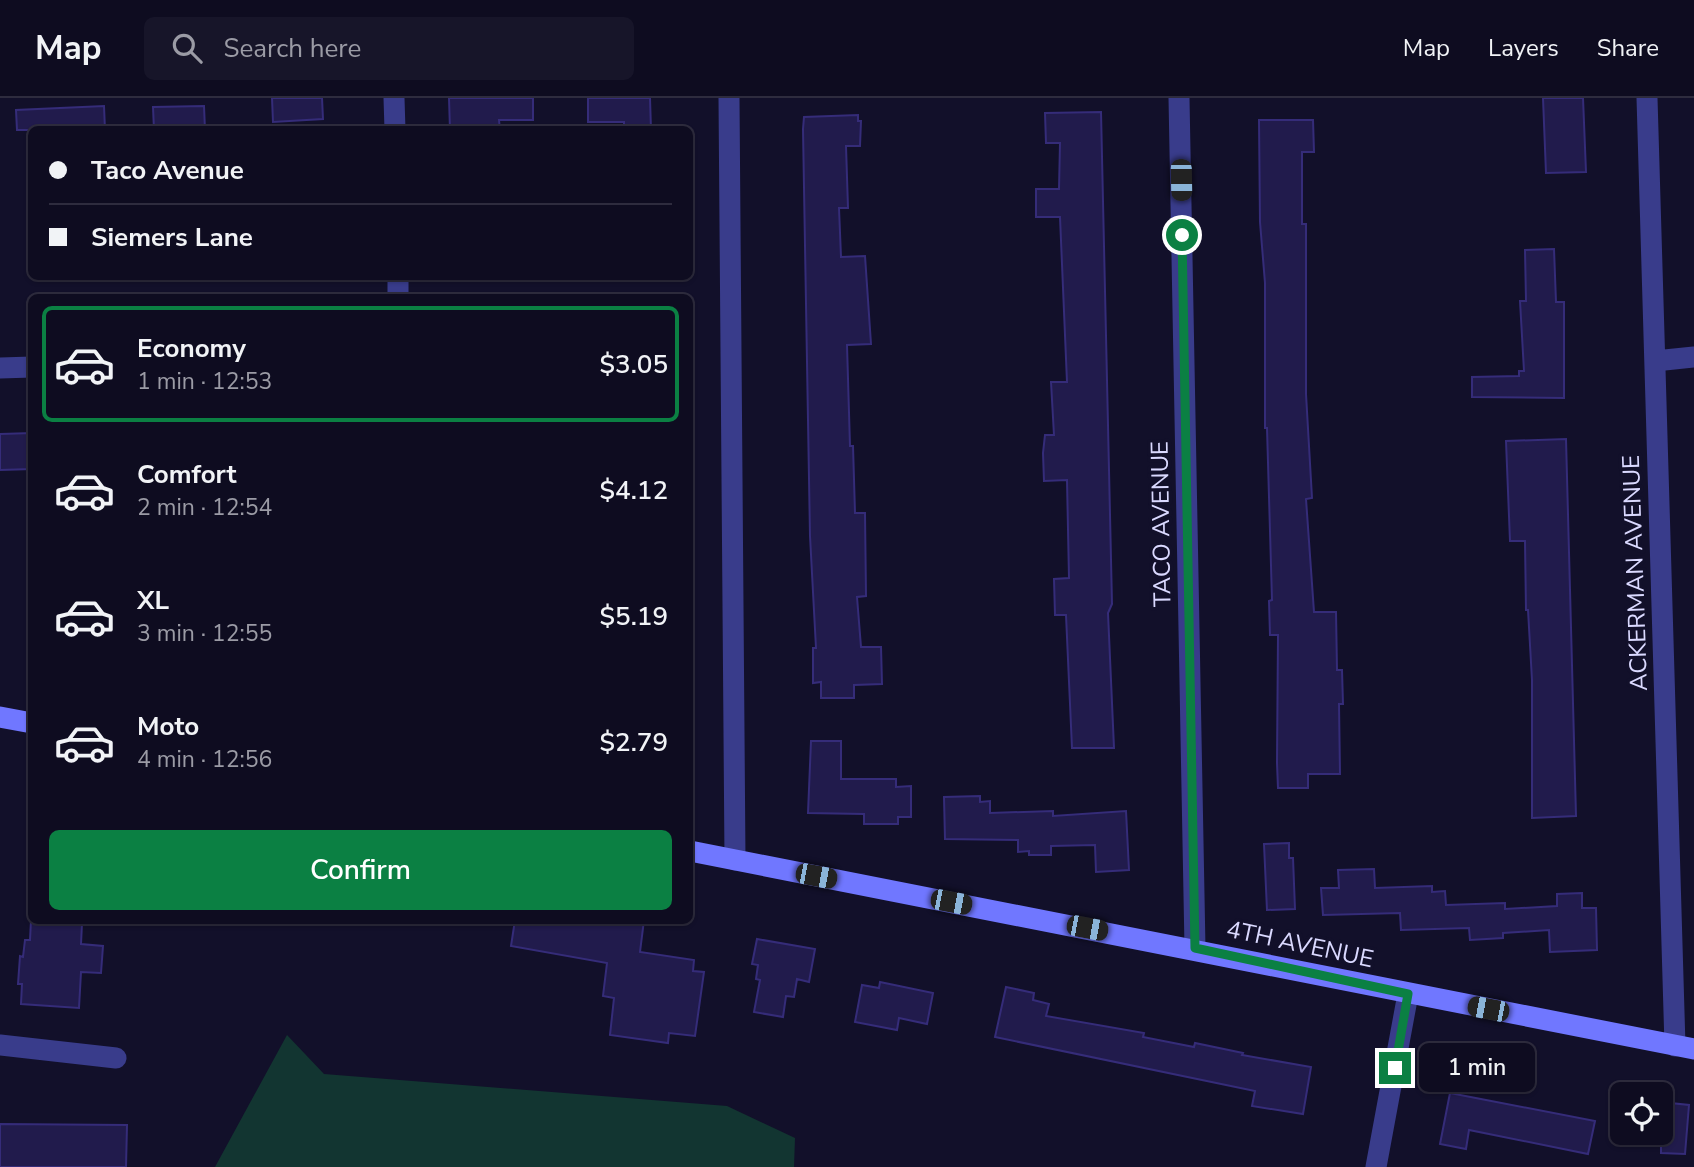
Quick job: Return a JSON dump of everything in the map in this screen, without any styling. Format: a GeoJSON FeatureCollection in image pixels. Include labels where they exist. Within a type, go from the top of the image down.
{"type":"FeatureCollection","features":[{"type":"Feature","properties":{"kind":"main road"},"geometry":{"type":"LineString","coordinates":[[0,717],[28,722]]}},
{"type":"Feature","properties":{"kind":"main road","name":"4TH AVENUE"},"geometry":{"type":"LineString","coordinates":[[693,852],[1195,948],[1408,994],[1685,1047]]}},
{"type":"Feature","properties":{"kind":"street"},"geometry":{"type":"LineString","coordinates":[[394,98],[395,126]]}},
{"type":"Feature","properties":{"kind":"street"},"geometry":{"type":"LineString","coordinates":[[729,98],[734,860]]}},
{"type":"Feature","properties":{"kind":"street","name":"TACO AVENUE"},"geometry":{"type":"LineString","coordinates":[[1179,98],[1195,948]]}},
{"type":"Feature","properties":{"kind":"street","name":"ACKERMAN AVENUE"},"geometry":{"type":"LineString","coordinates":[[1647,98],[1655,361],[1685,1047]]}},
{"type":"Feature","properties":{"kind":"street"},"geometry":{"type":"LineString","coordinates":[[1655,361],[1694,357]]}},
{"type":"Feature","properties":{"kind":"street"},"geometry":{"type":"LineString","coordinates":[[0,368],[28,367]]}},
{"type":"Feature","properties":{"kind":"street"},"geometry":{"type":"LineString","coordinates":[[1376,1167],[1408,994]]}},
{"type":"Feature","properties":{"kind":"street"},"geometry":{"type":"LineString","coordinates":[[0,1045],[116,1058]]}},
{"type":"Feature","properties":{"kind":"green space"},"geometry":{"type":"Polygon","coordinates":[[[287,1035],[324,1074],[727,1106],[795,1138],[794,1167],[215,1167],[287,1035]]]}},
{"type":"Feature","properties":{"kind":"building"},"geometry":{"type":"Polygon","coordinates":[[[272,98],[322,98],[323,119],[273,122],[272,98]]]}},
{"type":"Feature","properties":{"kind":"building"},"geometry":{"type":"Polygon","coordinates":[[[449,98],[533,98],[533,120],[499,120],[500,126],[450,126],[449,98]]]}},
{"type":"Feature","properties":{"kind":"building"},"geometry":{"type":"Polygon","coordinates":[[[588,98],[650,98],[651,126],[624,126],[624,122],[588,122],[588,98]]]}},
{"type":"Feature","properties":{"kind":"building"},"geometry":{"type":"Polygon","coordinates":[[[1543,98],[1583,98],[1586,172],[1546,173],[1543,98]]]}},
{"type":"Feature","properties":{"kind":"building"},"geometry":{"type":"Polygon","coordinates":[[[104,106],[105,126],[28,126],[28,130],[17,130],[16,110],[104,106]]]}},
{"type":"Feature","properties":{"kind":"building"},"geometry":{"type":"Polygon","coordinates":[[[204,106],[205,126],[154,126],[153,107],[204,106]]]}},
{"type":"Feature","properties":{"kind":"building"},"geometry":{"type":"Polygon","coordinates":[[[1101,112],[1112,604],[1108,613],[1114,748],[1072,748],[1066,615],[1055,615],[1054,579],[1069,578],[1067,480],[1044,481],[1043,453],[1045,435],[1054,435],[1051,382],[1067,382],[1060,217],[1036,217],[1036,189],[1059,189],[1060,143],[1046,143],[1045,113],[1101,112]]]}},
{"type":"Feature","properties":{"kind":"building"},"geometry":{"type":"Polygon","coordinates":[[[858,115],[858,121],[861,121],[860,146],[846,146],[848,208],[839,208],[841,257],[865,256],[871,344],[847,345],[850,446],[853,446],[855,513],[865,513],[866,596],[857,597],[861,647],[881,647],[882,684],[854,685],[854,698],[821,698],[821,682],[813,683],[813,648],[816,648],[810,536],[803,129],[804,117],[858,115]]]}},
{"type":"Feature","properties":{"kind":"building"},"geometry":{"type":"Polygon","coordinates":[[[1259,120],[1313,120],[1314,152],[1302,152],[1302,224],[1306,224],[1306,394],[1312,498],[1306,499],[1314,612],[1336,612],[1337,670],[1342,670],[1343,704],[1339,704],[1340,774],[1308,774],[1308,788],[1278,788],[1278,635],[1270,635],[1269,601],[1272,600],[1265,428],[1265,283],[1260,222],[1259,120]]]}},
{"type":"Feature","properties":{"kind":"building"},"geometry":{"type":"Polygon","coordinates":[[[1554,249],[1556,302],[1564,302],[1564,398],[1472,397],[1472,377],[1519,376],[1519,371],[1524,371],[1520,301],[1526,301],[1525,250],[1554,249]]]}},
{"type":"Feature","properties":{"kind":"building"},"geometry":{"type":"Polygon","coordinates":[[[28,433],[28,469],[0,470],[0,434],[28,433]]]}},
{"type":"Feature","properties":{"kind":"building"},"geometry":{"type":"Polygon","coordinates":[[[1566,439],[1576,816],[1532,818],[1532,680],[1526,610],[1525,541],[1510,541],[1506,441],[1566,439]]]}},
{"type":"Feature","properties":{"kind":"building"},"geometry":{"type":"Polygon","coordinates":[[[811,741],[841,741],[841,779],[896,779],[896,787],[911,786],[911,817],[898,817],[898,824],[864,824],[864,814],[808,813],[811,741]]]}},
{"type":"Feature","properties":{"kind":"building"},"geometry":{"type":"Polygon","coordinates":[[[980,796],[980,802],[990,801],[990,813],[1053,811],[1053,816],[1126,811],[1129,870],[1096,872],[1095,845],[1051,846],[1051,855],[1029,855],[1029,851],[1018,852],[1018,840],[945,839],[944,797],[980,796]]]}},
{"type":"Feature","properties":{"kind":"building"},"geometry":{"type":"Polygon","coordinates":[[[1289,843],[1289,858],[1293,858],[1295,909],[1267,910],[1264,844],[1289,843]]]}},
{"type":"Feature","properties":{"kind":"building"},"geometry":{"type":"Polygon","coordinates":[[[1374,869],[1375,888],[1432,886],[1432,892],[1445,891],[1446,905],[1505,903],[1505,909],[1557,906],[1557,894],[1582,893],[1582,908],[1596,908],[1597,950],[1550,952],[1549,930],[1503,933],[1503,938],[1470,940],[1469,928],[1401,930],[1400,913],[1323,915],[1321,888],[1339,888],[1338,870],[1374,869]]]}},
{"type":"Feature","properties":{"kind":"building"},"geometry":{"type":"Polygon","coordinates":[[[31,924],[82,924],[81,944],[103,946],[101,973],[81,972],[79,1008],[21,1004],[22,984],[18,984],[20,956],[23,957],[25,940],[30,940],[31,924]]]}},
{"type":"Feature","properties":{"kind":"building"},"geometry":{"type":"Polygon","coordinates":[[[514,924],[644,924],[640,952],[694,960],[693,971],[704,972],[695,1036],[669,1033],[668,1043],[610,1035],[614,998],[603,996],[607,963],[511,946],[514,924]]]}},
{"type":"Feature","properties":{"kind":"building"},"geometry":{"type":"Polygon","coordinates":[[[757,939],[815,949],[809,982],[797,979],[794,997],[786,996],[783,1017],[754,1012],[760,980],[756,979],[758,965],[752,964],[757,939]]]}},
{"type":"Feature","properties":{"kind":"building"},"geometry":{"type":"Polygon","coordinates":[[[880,982],[933,993],[927,1024],[899,1018],[897,1030],[855,1022],[862,985],[879,988],[880,982]]]}},
{"type":"Feature","properties":{"kind":"building"},"geometry":{"type":"Polygon","coordinates":[[[1006,987],[1034,993],[1033,1000],[1049,1004],[1046,1016],[1144,1033],[1143,1037],[1194,1047],[1195,1043],[1243,1053],[1242,1055],[1311,1067],[1303,1114],[1252,1106],[1255,1091],[995,1037],[1006,987]]]}},
{"type":"Feature","properties":{"kind":"building"},"geometry":{"type":"Polygon","coordinates":[[[1450,1093],[1595,1121],[1588,1154],[1469,1130],[1466,1149],[1440,1144],[1450,1093]]]}},
{"type":"Feature","properties":{"kind":"building"},"geometry":{"type":"Polygon","coordinates":[[[1673,1103],[1689,1105],[1685,1154],[1661,1153],[1661,1145],[1673,1145],[1673,1103]]]}},
{"type":"Feature","properties":{"kind":"building"},"geometry":{"type":"Polygon","coordinates":[[[0,1124],[127,1125],[126,1167],[0,1167],[0,1124]]]}},
{"type":"Feature","properties":{"kind":"route"},"geometry":{"type":"LineString","coordinates":[[1182,235],[1195,948],[1408,994],[1395,1068]]}}]}
